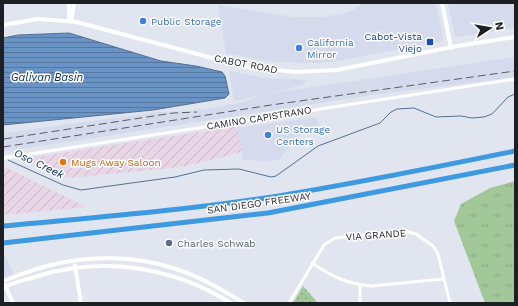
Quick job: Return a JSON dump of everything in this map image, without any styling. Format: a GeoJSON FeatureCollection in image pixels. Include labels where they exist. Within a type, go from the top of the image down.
{"type":"FeatureCollection","features":[{"type":"Feature","properties":{"kind":"highway","name":"SAN DIEGO FREEWAY"},"geometry":{"type":"LineString","coordinates":[[3,226],[169,210],[263,198],[340,186],[515,151]]}},
{"type":"Feature","properties":{"kind":"highway","name":"SAN DIEGO FREEWAY"},"geometry":{"type":"LineString","coordinates":[[3,244],[268,213],[515,165]]}},
{"type":"Feature","properties":{"kind":"street"},"geometry":{"type":"LineString","coordinates":[[69,3],[69,21]]}},
{"type":"Feature","properties":{"kind":"street"},"geometry":{"type":"LineString","coordinates":[[69,21],[72,18],[74,3]]}},
{"type":"Feature","properties":{"kind":"street"},"geometry":{"type":"LineString","coordinates":[[442,3],[451,48]]}},
{"type":"Feature","properties":{"kind":"street","name":"CABOT ROAD"},"geometry":{"type":"LineString","coordinates":[[3,25],[38,19],[69,21],[96,26],[239,65],[278,71],[310,72],[336,70],[515,37]]}},
{"type":"Feature","properties":{"kind":"street","name":"CAMINO CAPISTRANO"},"geometry":{"type":"LineString","coordinates":[[3,158],[515,79]]}},
{"type":"Feature","properties":{"kind":"street","name":"VIA GRANDE"},"geometry":{"type":"LineString","coordinates":[[288,303],[324,245],[335,238],[404,231],[416,234],[433,246],[438,254],[450,303]]}},
{"type":"Feature","properties":{"kind":"street"},"geometry":{"type":"LineString","coordinates":[[13,303],[3,281],[44,266],[74,261],[105,259],[146,261],[165,266],[203,279],[244,303]]}},
{"type":"Feature","properties":{"kind":"street"},"geometry":{"type":"LineString","coordinates":[[74,261],[81,303]]}},
{"type":"Feature","properties":{"kind":"street"},"geometry":{"type":"LineString","coordinates":[[312,263],[334,277],[360,285],[372,286],[443,279]]}},
{"type":"Feature","properties":{"kind":"street"},"geometry":{"type":"LineString","coordinates":[[5,287],[50,272],[75,267],[137,268],[178,277],[210,290],[231,303]]}},
{"type":"Feature","properties":{"kind":"street"},"geometry":{"type":"LineString","coordinates":[[360,285],[360,303]]}},
{"type":"Feature","properties":{"kind":"shaded area"},"geometry":{"type":"Polygon","coordinates":[[[363,3],[436,3],[443,38],[442,41],[338,61],[315,63],[272,62],[226,53],[218,5],[293,17],[325,17],[350,12],[363,3]]]}},
{"type":"Feature","properties":{"kind":"shaded area"},"geometry":{"type":"Polygon","coordinates":[[[448,3],[515,3],[515,28],[457,37],[455,36],[448,3]]]}},
{"type":"Feature","properties":{"kind":"shaded area"},"geometry":{"type":"Polygon","coordinates":[[[515,57],[515,77],[372,95],[3,152],[3,133],[159,112],[190,111],[248,101],[262,95],[234,101],[229,71],[266,78],[307,80],[302,85],[272,93],[515,57]]]}},
{"type":"Feature","properties":{"kind":"shaded area"},"geometry":{"type":"Polygon","coordinates":[[[316,117],[319,126],[296,139],[280,159],[267,161],[243,160],[237,126],[243,127],[316,117]]]}},
{"type":"Feature","properties":{"kind":"shaded area"},"geometry":{"type":"Polygon","coordinates":[[[237,126],[242,152],[181,167],[69,178],[22,159],[237,126]]]}},
{"type":"Feature","properties":{"kind":"shaded area"},"geometry":{"type":"Polygon","coordinates":[[[3,166],[68,198],[85,207],[3,215],[3,166]]]}},
{"type":"Feature","properties":{"kind":"shaded area"},"geometry":{"type":"Polygon","coordinates":[[[4,253],[14,275],[3,283],[3,254],[4,253]]]}},
{"type":"Feature","properties":{"kind":"green space"},"geometry":{"type":"Polygon","coordinates":[[[515,181],[515,303],[485,303],[454,221],[461,204],[490,188],[515,181]]]}},
{"type":"Feature","properties":{"kind":"green space"},"geometry":{"type":"Polygon","coordinates":[[[303,286],[318,303],[293,303],[303,286]]]}},
{"type":"Feature","properties":{"kind":"water","name":"Galivan Basin"},"geometry":{"type":"Polygon","coordinates":[[[69,33],[161,61],[196,66],[222,72],[225,76],[229,94],[225,98],[153,110],[3,125],[3,38],[18,35],[69,33]]]}},
{"type":"Feature","properties":{"kind":"waterway","name":"Oso Creek"},"geometry":{"type":"LineString","coordinates":[[8,160],[63,185],[81,190],[175,177],[204,170],[239,169],[271,177],[276,176],[318,146],[380,123],[391,112],[397,109],[414,108],[436,117],[484,117],[492,114],[508,97],[515,94]]}},
{"type":"Feature","properties":{"kind":"railway"},"geometry":{"type":"LineString","coordinates":[[3,147],[271,105],[515,71]]}},
{"type":"Feature","properties":{"kind":"railway"},"geometry":{"type":"LineString","coordinates":[[4,139],[173,113],[197,112]]}},
{"type":"Feature","properties":{"kind":"place","name":"Public Storage"},"geometry":{"type":"Point","coordinates":[143,21]}},
{"type":"Feature","properties":{"kind":"place","name":"Cabot-Vista Viejo"},"geometry":{"type":"Point","coordinates":[430,42]}},
{"type":"Feature","properties":{"kind":"place","name":"California Mirror"},"geometry":{"type":"Point","coordinates":[299,48]}},
{"type":"Feature","properties":{"kind":"place","name":"US Storage Centers"},"geometry":{"type":"Point","coordinates":[268,135]}},
{"type":"Feature","properties":{"kind":"place","name":"Mugs Away Saloon"},"geometry":{"type":"Point","coordinates":[63,162]}},
{"type":"Feature","properties":{"kind":"place","name":"Charles Schwab"},"geometry":{"type":"Point","coordinates":[169,243]}}]}
